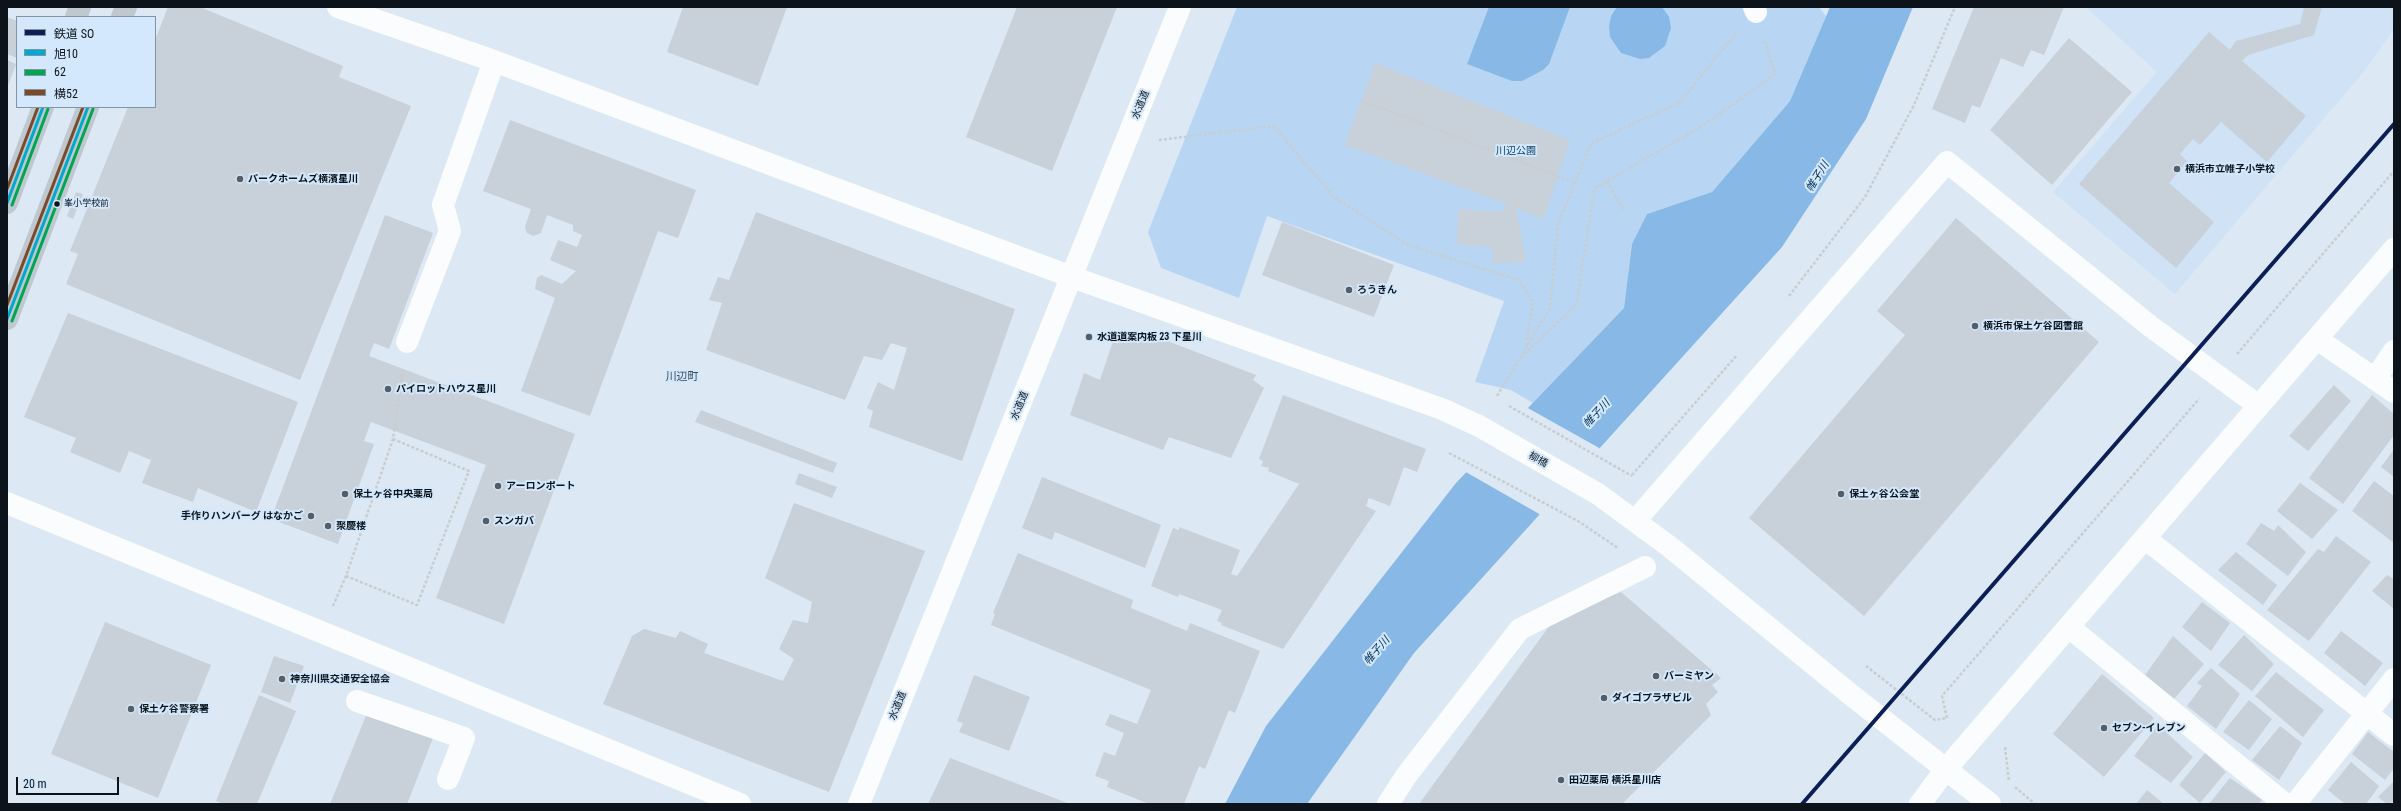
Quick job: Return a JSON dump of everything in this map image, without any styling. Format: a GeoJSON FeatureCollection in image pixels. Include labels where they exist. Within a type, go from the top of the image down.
{"type":"FeatureCollection","features":[{"type":"Feature","properties":{"kind":"highway"},"geometry":{"type":"LineString","coordinates":[[7,203],[43,108]]}},
{"type":"Feature","properties":{"kind":"highway"},"geometry":{"type":"LineString","coordinates":[[7,319],[88,108]]}},
{"type":"Feature","properties":{"kind":"street","name":"柳橋"},"geometry":{"type":"LineString","coordinates":[[338,7],[494,61],[1072,277],[1442,409],[1479,426],[1598,494],[1635,521],[1670,547],[1850,694],[1990,804]]}},
{"type":"Feature","properties":{"kind":"street","name":"水道道"},"geometry":{"type":"LineString","coordinates":[[859,804],[1180,7]]}},
{"type":"Feature","properties":{"kind":"street"},"geometry":{"type":"LineString","coordinates":[[407,342],[450,231],[443,205],[494,61]]}},
{"type":"Feature","properties":{"kind":"street"},"geometry":{"type":"LineString","coordinates":[[1635,521],[1947,162],[2150,326],[2219,375],[2259,406]]}},
{"type":"Feature","properties":{"kind":"street"},"geometry":{"type":"LineString","coordinates":[[1920,804],[1946,769],[2146,539],[2394,249]]}},
{"type":"Feature","properties":{"kind":"street"},"geometry":{"type":"LineString","coordinates":[[2317,339],[2394,392]]}},
{"type":"Feature","properties":{"kind":"street"},"geometry":{"type":"LineString","coordinates":[[2375,379],[2394,351]]}},
{"type":"Feature","properties":{"kind":"street"},"geometry":{"type":"LineString","coordinates":[[7,503],[740,804]]}},
{"type":"Feature","properties":{"kind":"street"},"geometry":{"type":"LineString","coordinates":[[2146,539],[2394,735]]}},
{"type":"Feature","properties":{"kind":"street"},"geometry":{"type":"LineString","coordinates":[[1388,804],[1406,776],[1520,628],[1646,567]]}},
{"type":"Feature","properties":{"kind":"street"},"geometry":{"type":"LineString","coordinates":[[2070,627],[2285,804]]}},
{"type":"Feature","properties":{"kind":"street"},"geometry":{"type":"LineString","coordinates":[[2295,804],[2394,679]]}},
{"type":"Feature","properties":{"kind":"street"},"geometry":{"type":"LineString","coordinates":[[357,701],[464,738],[448,779]]}},
{"type":"Feature","properties":{"kind":"path"},"geometry":{"type":"LineString","coordinates":[[1786,300],[1865,197],[1914,105],[1954,7]]}},
{"type":"Feature","properties":{"kind":"path"},"geometry":{"type":"LineString","coordinates":[[1518,361],[1576,305],[1595,188],[1704,125],[1775,74],[1755,9]]}},
{"type":"Feature","properties":{"kind":"path"},"geometry":{"type":"LineString","coordinates":[[1497,396],[1550,308],[1558,224],[1591,143],[1679,103],[1755,9]]}},
{"type":"Feature","properties":{"kind":"path"},"geometry":{"type":"LineString","coordinates":[[1361,100],[1575,183]]}},
{"type":"Feature","properties":{"kind":"path"},"geometry":{"type":"LineString","coordinates":[[1159,140],[1274,126],[1334,197],[1406,244],[1518,280],[1533,302],[1526,348]]}},
{"type":"Feature","properties":{"kind":"path"},"geometry":{"type":"LineString","coordinates":[[1947,718],[1942,696],[2394,171]]}},
{"type":"Feature","properties":{"kind":"path"},"geometry":{"type":"LineString","coordinates":[[1607,181],[1624,211]]}},
{"type":"Feature","properties":{"kind":"path"},"geometry":{"type":"LineString","coordinates":[[331,610],[346,576],[393,439],[407,342]]}},
{"type":"Feature","properties":{"kind":"path"},"geometry":{"type":"LineString","coordinates":[[1632,475],[1740,352]]}},
{"type":"Feature","properties":{"kind":"path"},"geometry":{"type":"LineString","coordinates":[[1509,406],[1621,469]]}},
{"type":"Feature","properties":{"kind":"path"},"geometry":{"type":"LineString","coordinates":[[346,576],[417,605],[469,471],[393,439]]}},
{"type":"Feature","properties":{"kind":"path"},"geometry":{"type":"LineString","coordinates":[[1449,453],[1578,521]]}},
{"type":"Feature","properties":{"kind":"shaded area","name":"横浜市立帷子小学校"},"geometry":{"type":"Polygon","coordinates":[[[2086,7],[2394,7],[2394,29],[2365,70],[2175,294],[2053,192],[2157,72],[2086,7]]]}},
{"type":"Feature","properties":{"kind":"green space","name":"川辺公園"},"geometry":{"type":"Polygon","coordinates":[[[1237,7],[1819,7],[1826,16],[1790,101],[1712,192],[1647,214],[1632,244],[1624,308],[1533,403],[1511,390],[1475,382],[1504,301],[1267,216],[1239,298],[1161,268],[1148,232],[1237,7]]]}},
{"type":"Feature","properties":{"kind":"water"},"geometry":{"type":"Polygon","coordinates":[[[1489,7],[1570,7],[1549,64],[1543,70],[1522,81],[1512,81],[1467,64],[1489,7]]]}},
{"type":"Feature","properties":{"kind":"water"},"geometry":{"type":"Polygon","coordinates":[[[1617,7],[1662,7],[1669,17],[1671,28],[1665,46],[1649,58],[1640,59],[1621,53],[1610,37],[1609,26],[1611,16],[1617,7]]]}},
{"type":"Feature","properties":{"kind":"water","name":"帷子川"},"geometry":{"type":"Polygon","coordinates":[[[1830,7],[1913,7],[1866,119],[1782,247],[1414,653],[1307,804],[1225,804],[1266,726],[1456,483],[1624,308],[1632,244],[1647,214],[1712,192],[1790,101],[1830,7]]]}},
{"type":"Feature","properties":{"kind":"pier"},"geometry":{"type":"Polygon","coordinates":[[[1526,407],[1601,449],[1541,515],[1464,471],[1526,407]]]}},
{"type":"Feature","properties":{"kind":"building","name":"パークホームズ横濱星川"},"geometry":{"type":"Polygon","coordinates":[[[168,7],[200,7],[343,66],[339,77],[411,106],[300,380],[66,284],[78,254],[70,251],[128,108],[156,108],[156,37],[168,7]]]}},
{"type":"Feature","properties":{"kind":"building"},"geometry":{"type":"Polygon","coordinates":[[[683,7],[787,7],[758,86],[667,52],[683,7]]]}},
{"type":"Feature","properties":{"kind":"building"},"geometry":{"type":"Polygon","coordinates":[[[1017,7],[1117,7],[1052,171],[966,137],[1017,7]]]}},
{"type":"Feature","properties":{"kind":"building"},"geometry":{"type":"Polygon","coordinates":[[[1974,7],[2064,7],[2044,55],[2031,50],[2023,67],[2001,58],[1980,108],[1972,105],[1965,123],[1932,109],[1974,7]]]}},
{"type":"Feature","properties":{"kind":"building"},"geometry":{"type":"Polygon","coordinates":[[[2304,7],[2322,7],[2314,35],[2248,55],[2242,61],[2306,116],[2267,162],[2221,122],[2200,145],[2193,139],[2180,154],[2187,161],[2169,183],[2214,222],[2176,268],[2079,184],[2209,32],[2230,50],[2236,41],[2300,24],[2304,7]]]}},
{"type":"Feature","properties":{"kind":"building"},"geometry":{"type":"Polygon","coordinates":[[[7,17],[16,21],[16,58],[7,54],[7,17]]]}},
{"type":"Feature","properties":{"kind":"building"},"geometry":{"type":"Polygon","coordinates":[[[2069,38],[2132,92],[2052,185],[1990,130],[2069,38]]]}},
{"type":"Feature","properties":{"kind":"building"},"geometry":{"type":"Polygon","coordinates":[[[7,60],[16,64],[7,88],[7,60]]]}},
{"type":"Feature","properties":{"kind":"building"},"geometry":{"type":"Polygon","coordinates":[[[1375,63],[1570,140],[1543,219],[1516,208],[1526,262],[1493,263],[1492,247],[1457,245],[1458,209],[1501,212],[1507,204],[1345,145],[1375,63]]]}},
{"type":"Feature","properties":{"kind":"building"},"geometry":{"type":"Polygon","coordinates":[[[510,120],[696,190],[678,238],[658,231],[590,416],[521,391],[555,298],[535,289],[537,278],[541,275],[562,284],[576,271],[550,260],[558,240],[577,247],[582,235],[573,231],[573,225],[547,215],[541,233],[533,236],[527,233],[525,227],[531,209],[483,191],[510,120]]]}},
{"type":"Feature","properties":{"kind":"building"},"geometry":{"type":"Polygon","coordinates":[[[76,192],[83,194],[73,219],[67,216],[76,192]]]}},
{"type":"Feature","properties":{"kind":"building"},"geometry":{"type":"Polygon","coordinates":[[[756,212],[1015,309],[962,461],[869,427],[873,411],[867,408],[878,382],[894,390],[907,348],[891,343],[882,360],[864,356],[845,400],[706,350],[722,303],[709,300],[718,277],[729,280],[756,212]]]}},
{"type":"Feature","properties":{"kind":"building","name":"パイロットハウス星川"},"geometry":{"type":"Polygon","coordinates":[[[385,215],[433,233],[389,349],[374,343],[369,356],[575,434],[504,624],[436,598],[486,465],[371,422],[364,441],[374,444],[338,544],[271,519],[385,215]]]}},
{"type":"Feature","properties":{"kind":"building"},"geometry":{"type":"Polygon","coordinates":[[[1956,218],[2099,342],[1864,616],[1749,518],[1905,335],[1877,311],[1956,218]]]}},
{"type":"Feature","properties":{"kind":"building"},"geometry":{"type":"Polygon","coordinates":[[[1282,222],[1394,265],[1374,317],[1262,275],[1282,222]]]}},
{"type":"Feature","properties":{"kind":"building"},"geometry":{"type":"Polygon","coordinates":[[[68,313],[298,402],[256,512],[198,488],[193,502],[142,483],[151,460],[129,451],[120,473],[70,452],[76,438],[24,417],[68,313]]]}},
{"type":"Feature","properties":{"kind":"building"},"geometry":{"type":"Polygon","coordinates":[[[1116,332],[1145,342],[1149,334],[1256,375],[1253,380],[1264,388],[1231,458],[1169,437],[1163,450],[1070,415],[1084,373],[1100,380],[1116,332]]]}},
{"type":"Feature","properties":{"kind":"building"},"geometry":{"type":"Polygon","coordinates":[[[2334,385],[2351,401],[2308,451],[2289,436],[2334,385]]]}},
{"type":"Feature","properties":{"kind":"building"},"geometry":{"type":"Polygon","coordinates":[[[1283,395],[1426,449],[1417,472],[1404,467],[1390,506],[1369,498],[1366,506],[1376,511],[1283,649],[1221,625],[1222,623],[1217,621],[1222,610],[1179,594],[1178,597],[1151,586],[1173,528],[1179,530],[1179,527],[1240,550],[1231,574],[1237,576],[1299,484],[1268,471],[1269,468],[1261,466],[1263,461],[1259,459],[1283,395]]]}},
{"type":"Feature","properties":{"kind":"building"},"geometry":{"type":"Polygon","coordinates":[[[2372,395],[2394,414],[2394,435],[2343,504],[2309,478],[2372,395]]]}},
{"type":"Feature","properties":{"kind":"building"},"geometry":{"type":"Polygon","coordinates":[[[701,410],[837,463],[833,473],[695,422],[701,410]]]}},
{"type":"Feature","properties":{"kind":"building"},"geometry":{"type":"Polygon","coordinates":[[[2394,449],[2394,477],[2381,467],[2394,449]]]}},
{"type":"Feature","properties":{"kind":"building"},"geometry":{"type":"Polygon","coordinates":[[[799,473],[837,487],[832,498],[795,484],[799,473]]]}},
{"type":"Feature","properties":{"kind":"building"},"geometry":{"type":"Polygon","coordinates":[[[1042,477],[1161,525],[1145,568],[1055,532],[1052,540],[1022,528],[1042,477]]]}},
{"type":"Feature","properties":{"kind":"building"},"geometry":{"type":"Polygon","coordinates":[[[2374,481],[2394,496],[2394,543],[2352,511],[2374,481]]]}},
{"type":"Feature","properties":{"kind":"building"},"geometry":{"type":"Polygon","coordinates":[[[2300,483],[2338,510],[2312,539],[2277,511],[2300,483]]]}},
{"type":"Feature","properties":{"kind":"building"},"geometry":{"type":"Polygon","coordinates":[[[794,503],[925,551],[829,792],[603,704],[632,636],[644,629],[676,638],[680,631],[708,644],[704,653],[783,681],[794,659],[779,649],[793,620],[808,623],[812,602],[765,578],[794,503]]]}},
{"type":"Feature","properties":{"kind":"building"},"geometry":{"type":"Polygon","coordinates":[[[2261,523],[2274,531],[2278,525],[2306,552],[2288,576],[2246,544],[2261,523]]]}},
{"type":"Feature","properties":{"kind":"building"},"geometry":{"type":"Polygon","coordinates":[[[2336,536],[2371,562],[2309,641],[2267,610],[2318,549],[2324,552],[2336,536]]]}},
{"type":"Feature","properties":{"kind":"building"},"geometry":{"type":"Polygon","coordinates":[[[2236,552],[2277,585],[2263,605],[2218,570],[2236,552]]]}},
{"type":"Feature","properties":{"kind":"building"},"geometry":{"type":"Polygon","coordinates":[[[1018,553],[1133,600],[1131,608],[1187,631],[1190,623],[1260,651],[1235,713],[1229,710],[1205,769],[1199,766],[1184,804],[1149,804],[1107,787],[1109,781],[1095,776],[1104,752],[1115,756],[1124,733],[1105,725],[1110,714],[1137,724],[1151,690],[991,625],[995,614],[993,613],[1018,553]]]}},
{"type":"Feature","properties":{"kind":"building"},"geometry":{"type":"Polygon","coordinates":[[[2387,575],[2394,579],[2394,609],[2372,591],[2387,575]]]}},
{"type":"Feature","properties":{"kind":"building","name":"ダイゴプラザビル"},"geometry":{"type":"Polygon","coordinates":[[[1621,592],[1721,678],[1712,685],[1718,692],[1706,704],[1711,715],[1622,804],[1419,804],[1556,617],[1621,592]]]}},
{"type":"Feature","properties":{"kind":"building"},"geometry":{"type":"Polygon","coordinates":[[[2202,602],[2230,623],[2211,651],[2182,627],[2202,602]]]}},
{"type":"Feature","properties":{"kind":"building","name":"保土ケ谷警察署"},"geometry":{"type":"Polygon","coordinates":[[[105,622],[211,665],[158,798],[51,754],[105,622]]]}},
{"type":"Feature","properties":{"kind":"building"},"geometry":{"type":"Polygon","coordinates":[[[2341,631],[2383,663],[2365,686],[2324,653],[2341,631]]]}},
{"type":"Feature","properties":{"kind":"building"},"geometry":{"type":"Polygon","coordinates":[[[2244,635],[2274,664],[2252,691],[2218,665],[2244,635]]]}},
{"type":"Feature","properties":{"kind":"building"},"geometry":{"type":"Polygon","coordinates":[[[2173,636],[2204,664],[2174,699],[2145,675],[2173,636]]]}},
{"type":"Feature","properties":{"kind":"building","name":"神奈川県交通安全協会"},"geometry":{"type":"Polygon","coordinates":[[[274,656],[304,666],[290,703],[261,692],[274,656]]]}},
{"type":"Feature","properties":{"kind":"building"},"geometry":{"type":"Polygon","coordinates":[[[2211,668],[2240,694],[2216,729],[2187,706],[2202,686],[2197,683],[2211,668]]]}},
{"type":"Feature","properties":{"kind":"building"},"geometry":{"type":"Polygon","coordinates":[[[2276,672],[2324,710],[2303,737],[2255,696],[2276,672]]]}},
{"type":"Feature","properties":{"kind":"building"},"geometry":{"type":"Polygon","coordinates":[[[2102,674],[2154,718],[2104,777],[2053,734],[2102,674]]]}},
{"type":"Feature","properties":{"kind":"building"},"geometry":{"type":"Polygon","coordinates":[[[974,675],[1030,697],[1009,751],[959,732],[963,723],[957,721],[974,675]]]}},
{"type":"Feature","properties":{"kind":"building"},"geometry":{"type":"Polygon","coordinates":[[[259,695],[296,711],[257,804],[224,804],[216,801],[259,695]]]}},
{"type":"Feature","properties":{"kind":"building"},"geometry":{"type":"Polygon","coordinates":[[[2249,700],[2272,719],[2249,750],[2223,732],[2249,700]]]}},
{"type":"Feature","properties":{"kind":"building"},"geometry":{"type":"Polygon","coordinates":[[[368,711],[433,738],[407,804],[330,804],[368,711]]]}},
{"type":"Feature","properties":{"kind":"building"},"geometry":{"type":"Polygon","coordinates":[[[2158,725],[2193,757],[2171,783],[2134,756],[2158,725]]]}},
{"type":"Feature","properties":{"kind":"building"},"geometry":{"type":"Polygon","coordinates":[[[2280,726],[2302,743],[2279,780],[2252,760],[2280,726]]]}},
{"type":"Feature","properties":{"kind":"building"},"geometry":{"type":"Polygon","coordinates":[[[2368,732],[2394,752],[2394,768],[2385,780],[2352,754],[2368,732]]]}},
{"type":"Feature","properties":{"kind":"building"},"geometry":{"type":"Polygon","coordinates":[[[2205,753],[2226,772],[2200,803],[2179,785],[2205,753]]]}},
{"type":"Feature","properties":{"kind":"building"},"geometry":{"type":"Polygon","coordinates":[[[950,758],[1070,804],[928,804],[950,758]]]}},
{"type":"Feature","properties":{"kind":"building"},"geometry":{"type":"Polygon","coordinates":[[[2351,762],[2379,786],[2366,804],[2345,804],[2328,790],[2351,762]]]}},
{"type":"Feature","properties":{"kind":"building"},"geometry":{"type":"Polygon","coordinates":[[[2230,778],[2262,800],[2258,804],[2209,804],[2230,778]]]}},
{"type":"Feature","properties":{"kind":"building"},"geometry":{"type":"Polygon","coordinates":[[[2394,781],[2394,801],[2387,804],[2378,797],[2394,781]]]}},
{"type":"Feature","properties":{"kind":"building"},"geometry":{"type":"Polygon","coordinates":[[[2147,790],[2164,804],[2136,804],[2147,790]]]}},
{"type":"Feature","properties":{"kind":"rail line","name":"SO"},"geometry":{"type":"LineString","coordinates":[[1802,804],[2394,124]]}},
{"type":"Feature","properties":{"kind":"transit line","name":"横52"},"geometry":{"type":"LineString","coordinates":[[7,189],[38,108]]}},
{"type":"Feature","properties":{"kind":"transit line","name":"旭10"},"geometry":{"type":"LineString","coordinates":[[7,203],[43,108]]}},
{"type":"Feature","properties":{"kind":"transit line","name":"横52"},"geometry":{"type":"LineString","coordinates":[[7,305],[83,108]]}},
{"type":"Feature","properties":{"kind":"transit line","name":"旭10"},"geometry":{"type":"LineString","coordinates":[[7,319],[88,108]]}},
{"type":"Feature","properties":{"kind":"transit line","name":"62"},"geometry":{"type":"LineString","coordinates":[[12,205],[48,109]]}},
{"type":"Feature","properties":{"kind":"transit line","name":"62"},"geometry":{"type":"LineString","coordinates":[[12,321],[93,109]]}},
{"type":"Feature","properties":{"kind":"place","name":"横浜市立帷子小学校"},"geometry":{"type":"Point","coordinates":[2177,169]}},
{"type":"Feature","properties":{"kind":"place","name":"パークホームズ横濱星川"},"geometry":{"type":"Point","coordinates":[240,179]}},
{"type":"Feature","properties":{"kind":"place","name":"峯小学校前"},"geometry":{"type":"Point","coordinates":[57,204]}},
{"type":"Feature","properties":{"kind":"place","name":"ろうきん"},"geometry":{"type":"Point","coordinates":[1349,290]}},
{"type":"Feature","properties":{"kind":"place","name":"横浜市保土ケ谷図書館"},"geometry":{"type":"Point","coordinates":[1975,326]}},
{"type":"Feature","properties":{"kind":"place","name":"水道道案内板 23 下星川"},"geometry":{"type":"Point","coordinates":[1089,337]}},
{"type":"Feature","properties":{"kind":"place","name":"パイロットハウス星川"},"geometry":{"type":"Point","coordinates":[388,389]}},
{"type":"Feature","properties":{"kind":"place","name":"アーロンポート"},"geometry":{"type":"Point","coordinates":[498,486]}},
{"type":"Feature","properties":{"kind":"place","name":"保土ヶ谷中央薬局"},"geometry":{"type":"Point","coordinates":[345,494]}},
{"type":"Feature","properties":{"kind":"place","name":"保土ヶ谷公会堂"},"geometry":{"type":"Point","coordinates":[1841,494]}},
{"type":"Feature","properties":{"kind":"place","name":"手作りハンバーグ はなかご"},"geometry":{"type":"Point","coordinates":[311,516]}},
{"type":"Feature","properties":{"kind":"place","name":"スンガバ"},"geometry":{"type":"Point","coordinates":[486,521]}},
{"type":"Feature","properties":{"kind":"place","name":"聚慶楼"},"geometry":{"type":"Point","coordinates":[328,526]}},
{"type":"Feature","properties":{"kind":"place","name":"バーミヤン"},"geometry":{"type":"Point","coordinates":[1656,676]}},
{"type":"Feature","properties":{"kind":"place","name":"神奈川県交通安全協会"},"geometry":{"type":"Point","coordinates":[282,679]}},
{"type":"Feature","properties":{"kind":"place","name":"ダイゴプラザビル"},"geometry":{"type":"Point","coordinates":[1604,698]}},
{"type":"Feature","properties":{"kind":"place","name":"保土ケ谷警察署"},"geometry":{"type":"Point","coordinates":[131,709]}},
{"type":"Feature","properties":{"kind":"place","name":"セブン-イレブン"},"geometry":{"type":"Point","coordinates":[2104,728]}},
{"type":"Feature","properties":{"kind":"place","name":"田辺薬局 横浜星川店"},"geometry":{"type":"Point","coordinates":[1561,780]}},
{"type":"Feature","properties":{"kind":"district","name":"川辺町"},"geometry":{"type":"Point","coordinates":[682,377]}}]}
